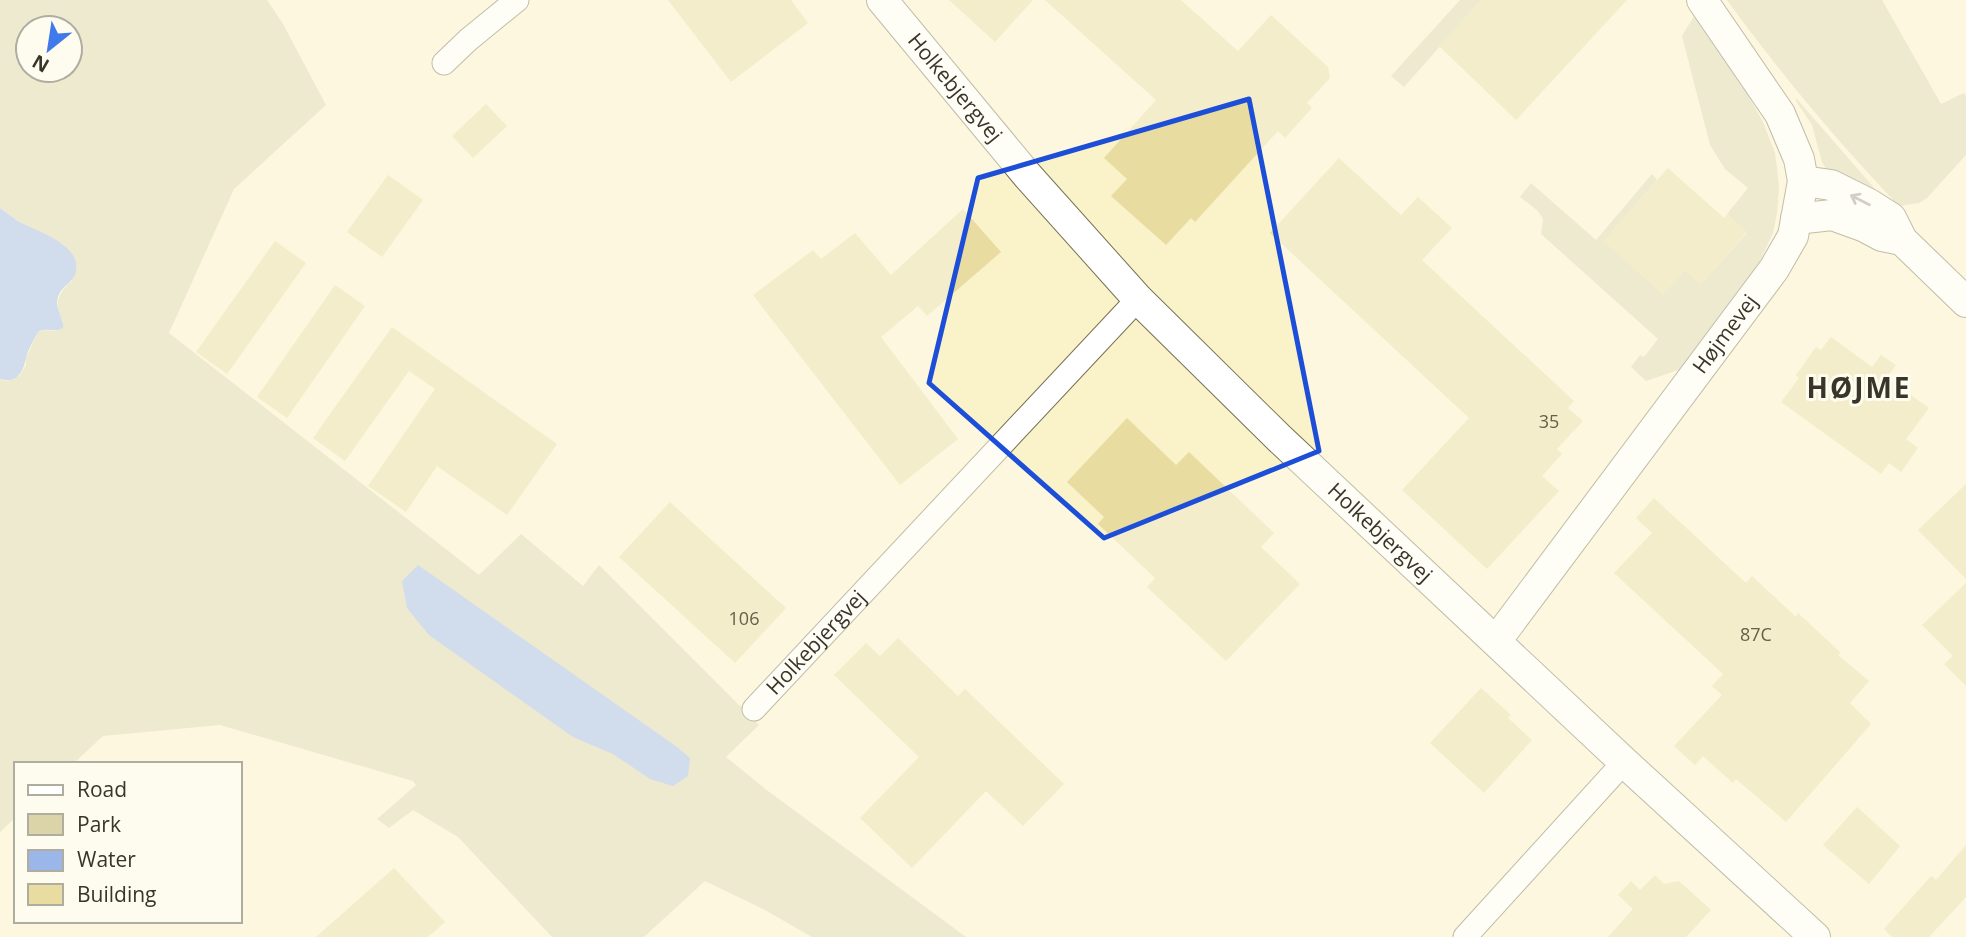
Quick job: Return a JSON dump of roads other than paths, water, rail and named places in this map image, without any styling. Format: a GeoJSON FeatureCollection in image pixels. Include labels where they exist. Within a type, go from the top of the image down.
{"type":"FeatureCollection","features":[{"type":"Feature","properties":{"kind":"street"},"geometry":{"type":"LineString","coordinates":[[444,63],[517,0]]}},
{"type":"Feature","properties":{"kind":"street","name":"Holkebjergvej"},"geometry":{"type":"LineString","coordinates":[[882,0],[1027,175],[1138,299],[1241,402],[1624,762],[1815,937]]}},
{"type":"Feature","properties":{"kind":"street","name":"Højmevej"},"geometry":{"type":"LineString","coordinates":[[1496,642],[1774,269],[1793,236],[1803,181],[1799,159],[1780,114],[1702,0]]}},
{"type":"Feature","properties":{"kind":"street"},"geometry":{"type":"LineString","coordinates":[[1803,181],[1831,185],[1891,218],[1902,240],[1966,302]]}},
{"type":"Feature","properties":{"kind":"street"},"geometry":{"type":"LineString","coordinates":[[1796,219],[1832,215],[1865,226],[1882,236],[1902,240]]}},
{"type":"Feature","properties":{"kind":"street","name":"Holkebjergvej"},"geometry":{"type":"LineString","coordinates":[[754,709],[1138,299]]}},
{"type":"Feature","properties":{"kind":"street"},"geometry":{"type":"LineString","coordinates":[[1465,937],[1624,762]]}},
{"type":"Feature","properties":{"kind":"water"},"geometry":{"type":"Polygon","coordinates":[[[0,208],[18,221],[65,246],[76,262],[75,275],[57,301],[63,328],[38,332],[21,372],[11,380],[0,379],[0,208]]]}},
{"type":"Feature","properties":{"kind":"water"},"geometry":{"type":"Polygon","coordinates":[[[418,565],[677,747],[690,758],[688,776],[673,786],[650,779],[613,754],[573,737],[429,635],[407,608],[402,581],[418,565]]]}},
{"type":"Feature","properties":{"kind":"district","name":"HØJME"},"geometry":{"type":"Point","coordinates":[1859,388]}}]}
